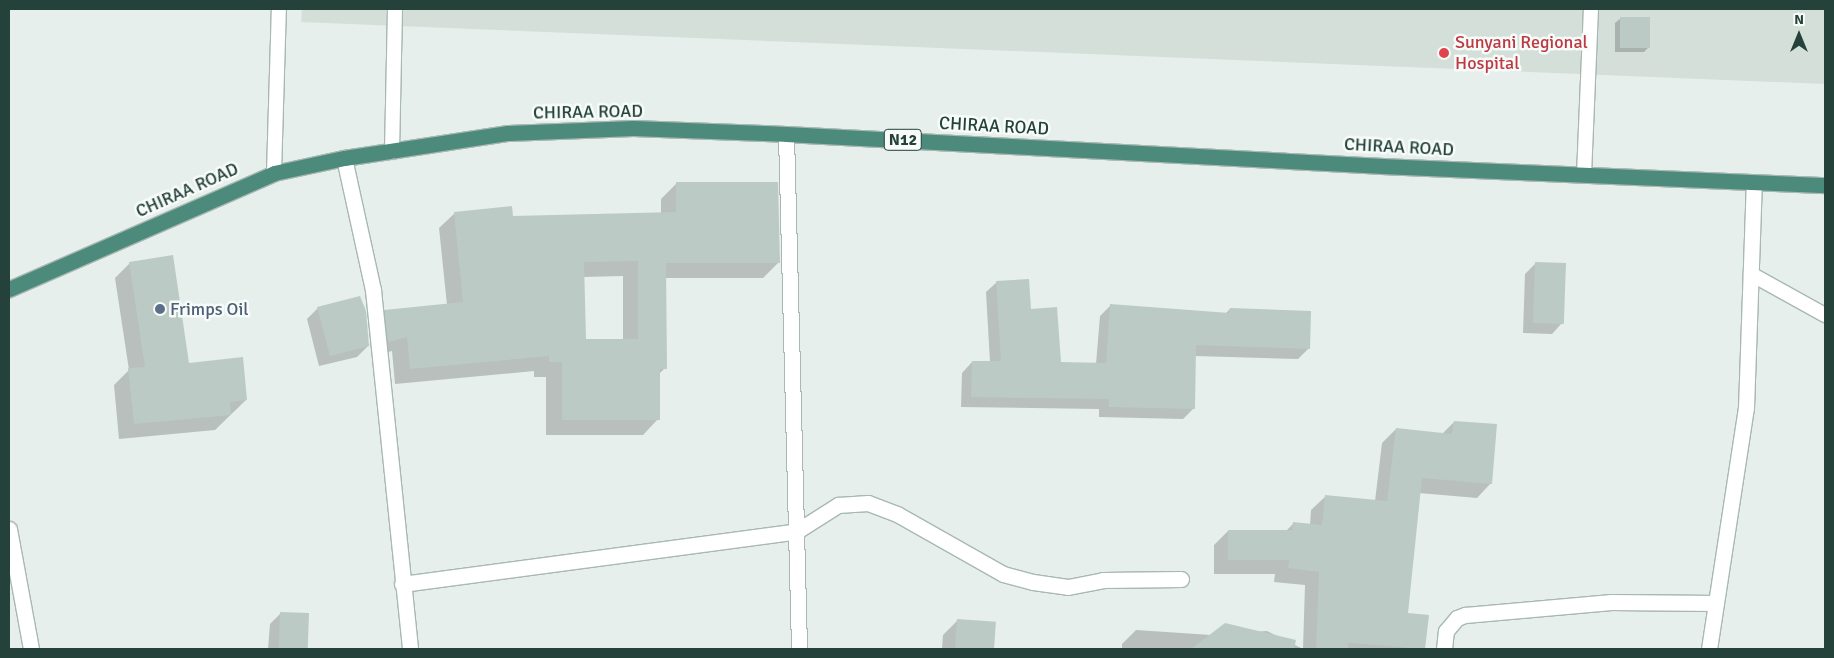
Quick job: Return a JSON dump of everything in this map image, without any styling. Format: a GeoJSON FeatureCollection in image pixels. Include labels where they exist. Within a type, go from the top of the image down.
{"type":"FeatureCollection","features":[{"type":"Feature","properties":{"kind":"highway","name":"CHIRAA ROAD"},"geometry":{"type":"LineString","coordinates":[[9,289],[274,173],[344,158],[508,133],[633,128],[786,134],[1754,184],[1825,185]]}},
{"type":"Feature","properties":{"kind":"street"},"geometry":{"type":"LineString","coordinates":[[786,134],[799,649]]}},
{"type":"Feature","properties":{"kind":"street"},"geometry":{"type":"LineString","coordinates":[[344,158],[373,290],[410,649]]}},
{"type":"Feature","properties":{"kind":"street"},"geometry":{"type":"LineString","coordinates":[[1709,649],[1746,408],[1754,184]]}},
{"type":"Feature","properties":{"kind":"street"},"geometry":{"type":"LineString","coordinates":[[402,584],[797,531],[838,505],[868,503],[896,514],[1003,574],[1033,582],[1068,587],[1103,580],[1181,579]]}},
{"type":"Feature","properties":{"kind":"street"},"geometry":{"type":"LineString","coordinates":[[9,529],[31,649]]}},
{"type":"Feature","properties":{"kind":"street"},"geometry":{"type":"LineString","coordinates":[[1444,649],[1446,632],[1457,618],[1465,615],[1611,602],[1716,603]]}},
{"type":"Feature","properties":{"kind":"lane"},"geometry":{"type":"LineString","coordinates":[[274,173],[279,9]]}},
{"type":"Feature","properties":{"kind":"lane"},"geometry":{"type":"LineString","coordinates":[[392,152],[395,9]]}},
{"type":"Feature","properties":{"kind":"lane"},"geometry":{"type":"LineString","coordinates":[[1584,175],[1591,9]]}},
{"type":"Feature","properties":{"kind":"lane"},"geometry":{"type":"LineString","coordinates":[[1751,274],[1825,315]]}},
{"type":"Feature","properties":{"kind":"shaded area","name":"Sunyani Regional Hospital"},"geometry":{"type":"Polygon","coordinates":[[[302,9],[1825,9],[1825,84],[301,22],[302,9]]]}},
{"type":"Feature","properties":{"kind":"building"},"geometry":{"type":"Polygon","coordinates":[[[1620,17],[1650,17],[1650,48],[1620,48],[1620,17]]]}},
{"type":"Feature","properties":{"kind":"building"},"geometry":{"type":"Polygon","coordinates":[[[676,182],[778,182],[780,263],[666,263],[667,369],[660,369],[660,420],[562,420],[562,362],[549,362],[549,356],[410,369],[407,337],[388,342],[384,310],[463,302],[454,212],[512,206],[513,216],[676,212],[676,182]],[[638,261],[584,262],[586,339],[638,339],[638,261]]]}},
{"type":"Feature","properties":{"kind":"building"},"geometry":{"type":"Polygon","coordinates":[[[173,255],[189,363],[243,357],[247,400],[230,402],[231,415],[134,424],[128,368],[145,367],[129,262],[173,255]]]}},
{"type":"Feature","properties":{"kind":"building"},"geometry":{"type":"Polygon","coordinates":[[[1535,262],[1566,263],[1564,324],[1533,323],[1535,262]]]}},
{"type":"Feature","properties":{"kind":"building"},"geometry":{"type":"Polygon","coordinates":[[[1029,279],[1031,309],[1057,307],[1061,362],[1106,363],[1110,304],[1229,313],[1230,308],[1311,311],[1310,349],[1196,345],[1195,409],[1109,407],[1109,399],[971,397],[972,361],[1001,361],[996,281],[1029,279]]]}},
{"type":"Feature","properties":{"kind":"building"},"geometry":{"type":"Polygon","coordinates":[[[360,296],[366,311],[369,346],[330,356],[317,307],[360,296]]]}},
{"type":"Feature","properties":{"kind":"building"},"geometry":{"type":"Polygon","coordinates":[[[1454,421],[1497,424],[1492,484],[1422,478],[1408,613],[1429,615],[1425,649],[1348,643],[1348,649],[1316,649],[1319,572],[1288,568],[1289,560],[1228,560],[1228,530],[1292,530],[1293,522],[1322,525],[1325,495],[1387,501],[1396,428],[1452,434],[1454,421]]]}},
{"type":"Feature","properties":{"kind":"building"},"geometry":{"type":"Polygon","coordinates":[[[280,612],[309,613],[308,649],[279,649],[280,612]]]}},
{"type":"Feature","properties":{"kind":"building"},"geometry":{"type":"Polygon","coordinates":[[[957,619],[996,622],[994,649],[955,649],[957,619]]]}},
{"type":"Feature","properties":{"kind":"building"},"geometry":{"type":"Polygon","coordinates":[[[1225,623],[1296,640],[1294,649],[1191,649],[1225,623]]]}},
{"type":"Feature","properties":{"kind":"place","name":"Sunyani Regional Hospital"},"geometry":{"type":"Point","coordinates":[1444,53]}},
{"type":"Feature","properties":{"kind":"place","name":"Frimps Oil"},"geometry":{"type":"Point","coordinates":[160,309]}}]}
